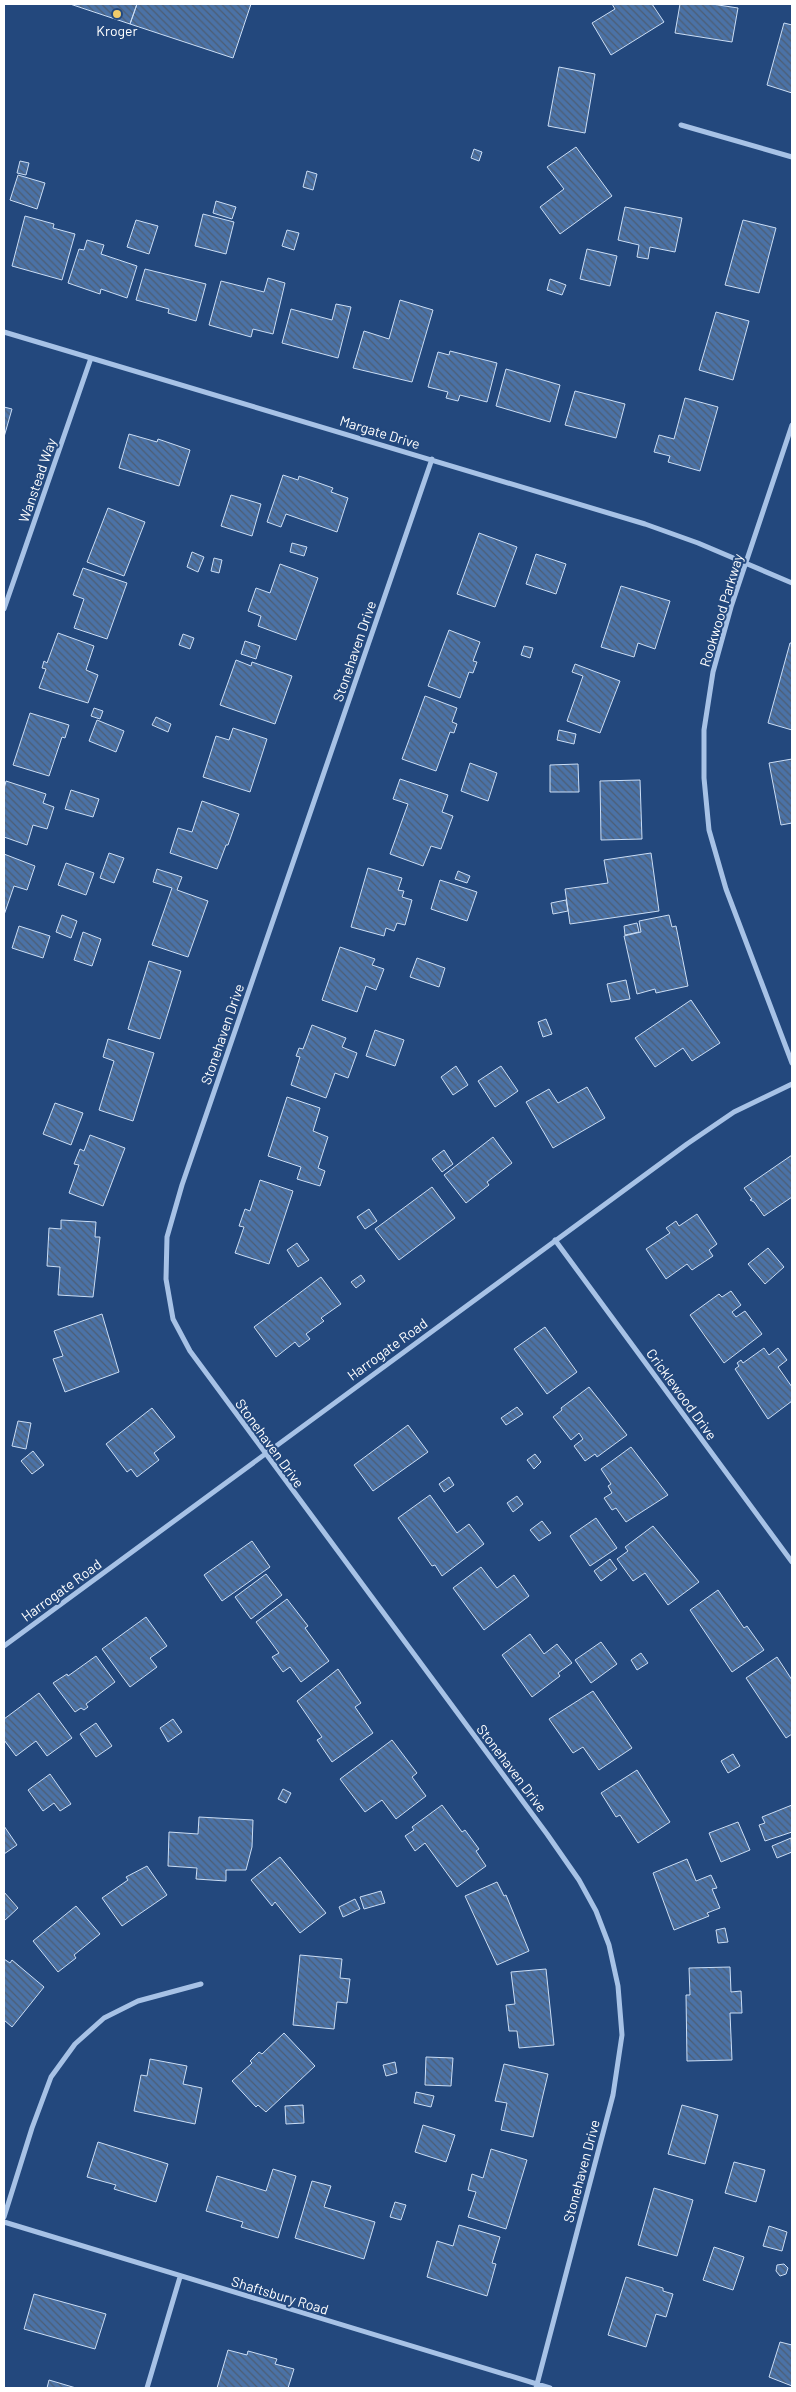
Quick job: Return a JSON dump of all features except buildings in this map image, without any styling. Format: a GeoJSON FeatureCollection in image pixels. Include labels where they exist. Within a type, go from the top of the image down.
{"type":"FeatureCollection","features":[{"type":"Feature","properties":{"kind":"street"},"geometry":{"type":"LineString","coordinates":[[681,125],[792,157]]}},
{"type":"Feature","properties":{"kind":"street","name":"Margate Drive"},"geometry":{"type":"LineString","coordinates":[[4,332],[645,524],[698,543],[792,583]]}},
{"type":"Feature","properties":{"kind":"street","name":"Wanstead Way"},"geometry":{"type":"LineString","coordinates":[[4,609],[91,358]]}},
{"type":"Feature","properties":{"kind":"street","name":"Rookwood Parkway"},"geometry":{"type":"LineString","coordinates":[[792,425],[731,607],[713,672],[704,730],[704,778],[709,830],[726,889],[792,1063]]}},
{"type":"Feature","properties":{"kind":"street","name":"Stonehaven Drive"},"geometry":{"type":"LineString","coordinates":[[432,459],[182,1185],[167,1237],[166,1279],[173,1319],[190,1352],[579,1880],[596,1911],[609,1946],[618,1986],[622,2035],[613,2095],[536,2386]]}},
{"type":"Feature","properties":{"kind":"street","name":"Harrogate Road"},"geometry":{"type":"LineString","coordinates":[[4,1646],[555,1240],[734,1112],[792,1084]]}},
{"type":"Feature","properties":{"kind":"street","name":"Cricklewood Drive"},"geometry":{"type":"LineString","coordinates":[[555,1240],[792,1562]]}},
{"type":"Feature","properties":{"kind":"street"},"geometry":{"type":"LineString","coordinates":[[4,2217],[32,2128],[51,2077],[75,2044],[104,2018],[138,2001],[202,1984]]}},
{"type":"Feature","properties":{"kind":"street","name":"Shaftsbury Road"},"geometry":{"type":"LineString","coordinates":[[4,2222],[536,2386],[550,2388]]}},
{"type":"Feature","properties":{"kind":"street"},"geometry":{"type":"LineString","coordinates":[[147,2388],[180,2277]]}},
{"type":"Feature","properties":{"kind":"place","name":"Kroger"},"geometry":{"type":"Point","coordinates":[117,14]}}]}
